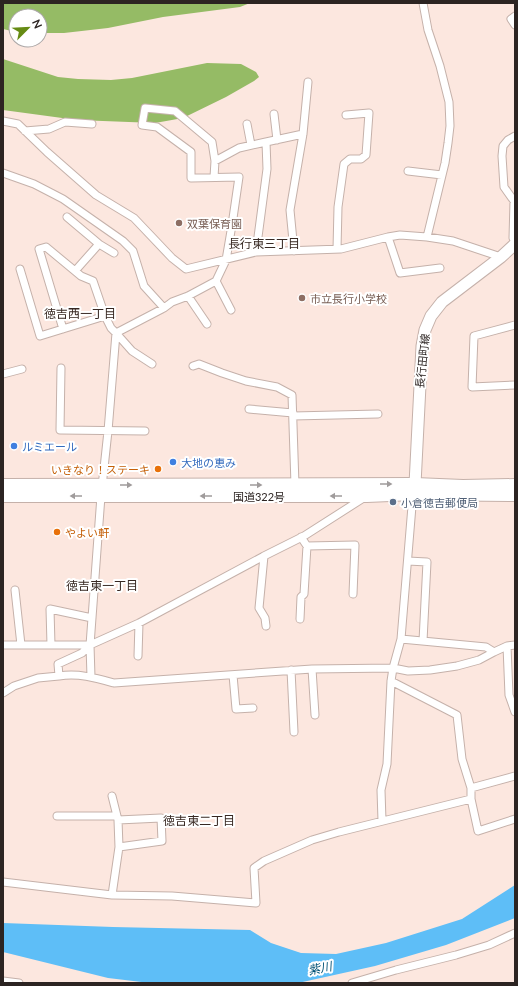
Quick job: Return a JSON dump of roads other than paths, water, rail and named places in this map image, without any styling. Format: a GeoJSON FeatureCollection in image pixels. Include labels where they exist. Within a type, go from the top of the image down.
{"type":"FeatureCollection","features":[{"type":"Feature","properties":{"kind":"highway","name":"国道322号"},"geometry":{"type":"LineString","coordinates":[[3,485],[102,490],[367,496],[414,489],[515,485]]}},
{"type":"Feature","properties":{"kind":"highway","name":"国道322号"},"geometry":{"type":"LineString","coordinates":[[3,496],[102,490],[295,485],[414,489],[515,495]]}},
{"type":"Feature","properties":{"kind":"main road","name":"長行田町線"},"geometry":{"type":"LineString","coordinates":[[414,489],[422,346],[425,330],[431,316],[442,302],[501,257],[515,243]]}},
{"type":"Feature","properties":{"kind":"street"},"geometry":{"type":"LineString","coordinates":[[423,3],[428,30],[440,66],[449,102],[450,126],[442,175],[427,237]]}},
{"type":"Feature","properties":{"kind":"street"},"geometry":{"type":"LineString","coordinates":[[515,16],[511,19],[515,25]]}},
{"type":"Feature","properties":{"kind":"street"},"geometry":{"type":"LineString","coordinates":[[294,251],[290,210],[303,134],[308,82]]}},
{"type":"Feature","properties":{"kind":"street"},"geometry":{"type":"LineString","coordinates":[[116,333],[164,308],[172,302],[188,296],[216,281],[226,260],[239,177],[191,178],[191,152],[157,127],[142,125],[144,108],[175,111],[212,142],[215,161],[214,177]]}},
{"type":"Feature","properties":{"kind":"street"},"geometry":{"type":"LineString","coordinates":[[337,249],[338,207],[344,164],[350,160],[361,159],[366,155],[369,113],[346,115]]}},
{"type":"Feature","properties":{"kind":"street"},"geometry":{"type":"LineString","coordinates":[[274,114],[277,140]]}},
{"type":"Feature","properties":{"kind":"street"},"geometry":{"type":"LineString","coordinates":[[3,121],[18,124],[96,195],[134,218],[172,258],[186,269],[256,252],[341,249],[400,235],[453,241],[501,257]]}},
{"type":"Feature","properties":{"kind":"street"},"geometry":{"type":"LineString","coordinates":[[25,131],[49,129],[65,122],[92,124]]}},
{"type":"Feature","properties":{"kind":"street"},"geometry":{"type":"LineString","coordinates":[[247,124],[251,146]]}},
{"type":"Feature","properties":{"kind":"street"},"geometry":{"type":"LineString","coordinates":[[215,161],[239,148],[303,134]]}},
{"type":"Feature","properties":{"kind":"street"},"geometry":{"type":"LineString","coordinates":[[515,136],[508,140],[503,146],[502,156],[504,187],[514,201],[513,238],[515,243]]}},
{"type":"Feature","properties":{"kind":"street"},"geometry":{"type":"LineString","coordinates":[[256,252],[267,169],[266,142]]}},
{"type":"Feature","properties":{"kind":"street"},"geometry":{"type":"LineString","coordinates":[[408,171],[442,175]]}},
{"type":"Feature","properties":{"kind":"street"},"geometry":{"type":"LineString","coordinates":[[3,173],[34,184],[63,199],[123,241],[134,251],[144,286],[164,308]]}},
{"type":"Feature","properties":{"kind":"street"},"geometry":{"type":"LineString","coordinates":[[67,217],[99,244],[114,253]]}},
{"type":"Feature","properties":{"kind":"street"},"geometry":{"type":"LineString","coordinates":[[388,237],[400,274],[440,268]]}},
{"type":"Feature","properties":{"kind":"street"},"geometry":{"type":"LineString","coordinates":[[75,271],[99,244]]}},
{"type":"Feature","properties":{"kind":"street"},"geometry":{"type":"LineString","coordinates":[[63,329],[39,249],[46,247],[81,276],[93,281],[104,316],[110,328],[132,351],[152,364]]}},
{"type":"Feature","properties":{"kind":"street"},"geometry":{"type":"LineString","coordinates":[[20,269],[40,336],[104,316]]}},
{"type":"Feature","properties":{"kind":"street"},"geometry":{"type":"LineString","coordinates":[[216,281],[231,310]]}},
{"type":"Feature","properties":{"kind":"street"},"geometry":{"type":"LineString","coordinates":[[188,296],[206,324]]}},
{"type":"Feature","properties":{"kind":"street"},"geometry":{"type":"LineString","coordinates":[[515,325],[474,336],[472,387],[515,385]]}},
{"type":"Feature","properties":{"kind":"street"},"geometry":{"type":"LineString","coordinates":[[91,676],[90,645],[116,333]]}},
{"type":"Feature","properties":{"kind":"street"},"geometry":{"type":"LineString","coordinates":[[192,366],[199,364],[246,381],[277,387],[292,395],[295,485]]}},
{"type":"Feature","properties":{"kind":"street"},"geometry":{"type":"LineString","coordinates":[[61,368],[60,430],[145,431]]}},
{"type":"Feature","properties":{"kind":"street"},"geometry":{"type":"LineString","coordinates":[[3,374],[22,369]]}},
{"type":"Feature","properties":{"kind":"street"},"geometry":{"type":"LineString","coordinates":[[249,409],[293,414],[378,414]]}},
{"type":"Feature","properties":{"kind":"street"},"geometry":{"type":"LineString","coordinates":[[382,821],[381,790],[387,764],[391,681],[401,639],[414,489]]}},
{"type":"Feature","properties":{"kind":"street"},"geometry":{"type":"LineString","coordinates":[[59,676],[58,664],[82,653],[90,645],[139,623],[302,537],[367,496]]}},
{"type":"Feature","properties":{"kind":"street"},"geometry":{"type":"LineString","coordinates":[[300,619],[301,597],[304,594],[307,546],[302,537]]}},
{"type":"Feature","properties":{"kind":"street"},"geometry":{"type":"LineString","coordinates":[[307,546],[355,545],[353,594]]}},
{"type":"Feature","properties":{"kind":"street"},"geometry":{"type":"LineString","coordinates":[[264,556],[259,608],[265,618],[266,626]]}},
{"type":"Feature","properties":{"kind":"street"},"geometry":{"type":"LineString","coordinates":[[408,561],[427,562],[423,641]]}},
{"type":"Feature","properties":{"kind":"street"},"geometry":{"type":"LineString","coordinates":[[15,590],[21,645]]}},
{"type":"Feature","properties":{"kind":"street"},"geometry":{"type":"LineString","coordinates":[[51,645],[50,609],[92,618]]}},
{"type":"Feature","properties":{"kind":"street"},"geometry":{"type":"LineString","coordinates":[[138,656],[139,623]]}},
{"type":"Feature","properties":{"kind":"street"},"geometry":{"type":"LineString","coordinates":[[401,639],[486,647],[494,652]]}},
{"type":"Feature","properties":{"kind":"street"},"geometry":{"type":"LineString","coordinates":[[3,645],[90,645]]}},
{"type":"Feature","properties":{"kind":"street"},"geometry":{"type":"LineString","coordinates":[[3,693],[14,686],[38,678],[68,675],[91,676],[114,683],[312,669],[393,668],[408,671],[430,670],[457,666],[479,660],[507,646],[515,645]]}},
{"type":"Feature","properties":{"kind":"street"},"geometry":{"type":"LineString","coordinates":[[507,646],[509,695],[515,712]]}},
{"type":"Feature","properties":{"kind":"street"},"geometry":{"type":"LineString","coordinates":[[312,669],[315,715]]}},
{"type":"Feature","properties":{"kind":"street"},"geometry":{"type":"LineString","coordinates":[[292,670],[294,732]]}},
{"type":"Feature","properties":{"kind":"street"},"geometry":{"type":"LineString","coordinates":[[233,675],[236,710],[252,708]]}},
{"type":"Feature","properties":{"kind":"street"},"geometry":{"type":"LineString","coordinates":[[391,681],[457,715],[462,759],[471,788],[471,799],[478,831],[515,819]]}},
{"type":"Feature","properties":{"kind":"street"},"geometry":{"type":"LineString","coordinates":[[471,788],[515,776]]}},
{"type":"Feature","properties":{"kind":"street"},"geometry":{"type":"LineString","coordinates":[[112,796],[118,818],[119,847],[112,895]]}},
{"type":"Feature","properties":{"kind":"street"},"geometry":{"type":"LineString","coordinates":[[3,882],[112,895],[172,896],[256,903],[254,868],[264,861],[312,840],[471,799]]}},
{"type":"Feature","properties":{"kind":"street"},"geometry":{"type":"LineString","coordinates":[[57,816],[160,818],[162,842],[119,847]]}},
{"type":"Feature","properties":{"kind":"street"},"geometry":{"type":"LineString","coordinates":[[352,983],[396,970],[456,956],[515,934]]}},
{"type":"Feature","properties":{"kind":"street"},"geometry":{"type":"LineString","coordinates":[[3,981],[19,983]]}},
{"type":"Feature","properties":{"kind":"water","name":"紫川"},"geometry":{"type":"Polygon","coordinates":[[[515,885],[515,918],[446,945],[375,966],[298,983],[150,983],[108,978],[3,952],[3,923],[250,930],[271,943],[301,953],[336,954],[386,943],[462,919],[515,885]]]}},
{"type":"Feature","properties":{"kind":"place","name":"双葉保育園"},"geometry":{"type":"Point","coordinates":[179,223]}},
{"type":"Feature","properties":{"kind":"place","name":"市立長行小学校"},"geometry":{"type":"Point","coordinates":[302,298]}},
{"type":"Feature","properties":{"kind":"place","name":"ルミエール"},"geometry":{"type":"Point","coordinates":[14,446]}},
{"type":"Feature","properties":{"kind":"place","name":"大地の恵み"},"geometry":{"type":"Point","coordinates":[173,462]}},
{"type":"Feature","properties":{"kind":"place","name":"いきなり！ステーキ"},"geometry":{"type":"Point","coordinates":[158,469]}},
{"type":"Feature","properties":{"kind":"place","name":"小倉徳吉郵便局"},"geometry":{"type":"Point","coordinates":[393,502]}},
{"type":"Feature","properties":{"kind":"place","name":"やよい軒"},"geometry":{"type":"Point","coordinates":[57,532]}},
{"type":"Feature","properties":{"kind":"district","name":"長行東三丁目"},"geometry":{"type":"Point","coordinates":[264,243]}},
{"type":"Feature","properties":{"kind":"district","name":"徳吉西一丁目"},"geometry":{"type":"Point","coordinates":[80,313]}},
{"type":"Feature","properties":{"kind":"district","name":"徳吉東一丁目"},"geometry":{"type":"Point","coordinates":[102,585]}},
{"type":"Feature","properties":{"kind":"district","name":"徳吉東二丁目"},"geometry":{"type":"Point","coordinates":[199,820]}}]}
